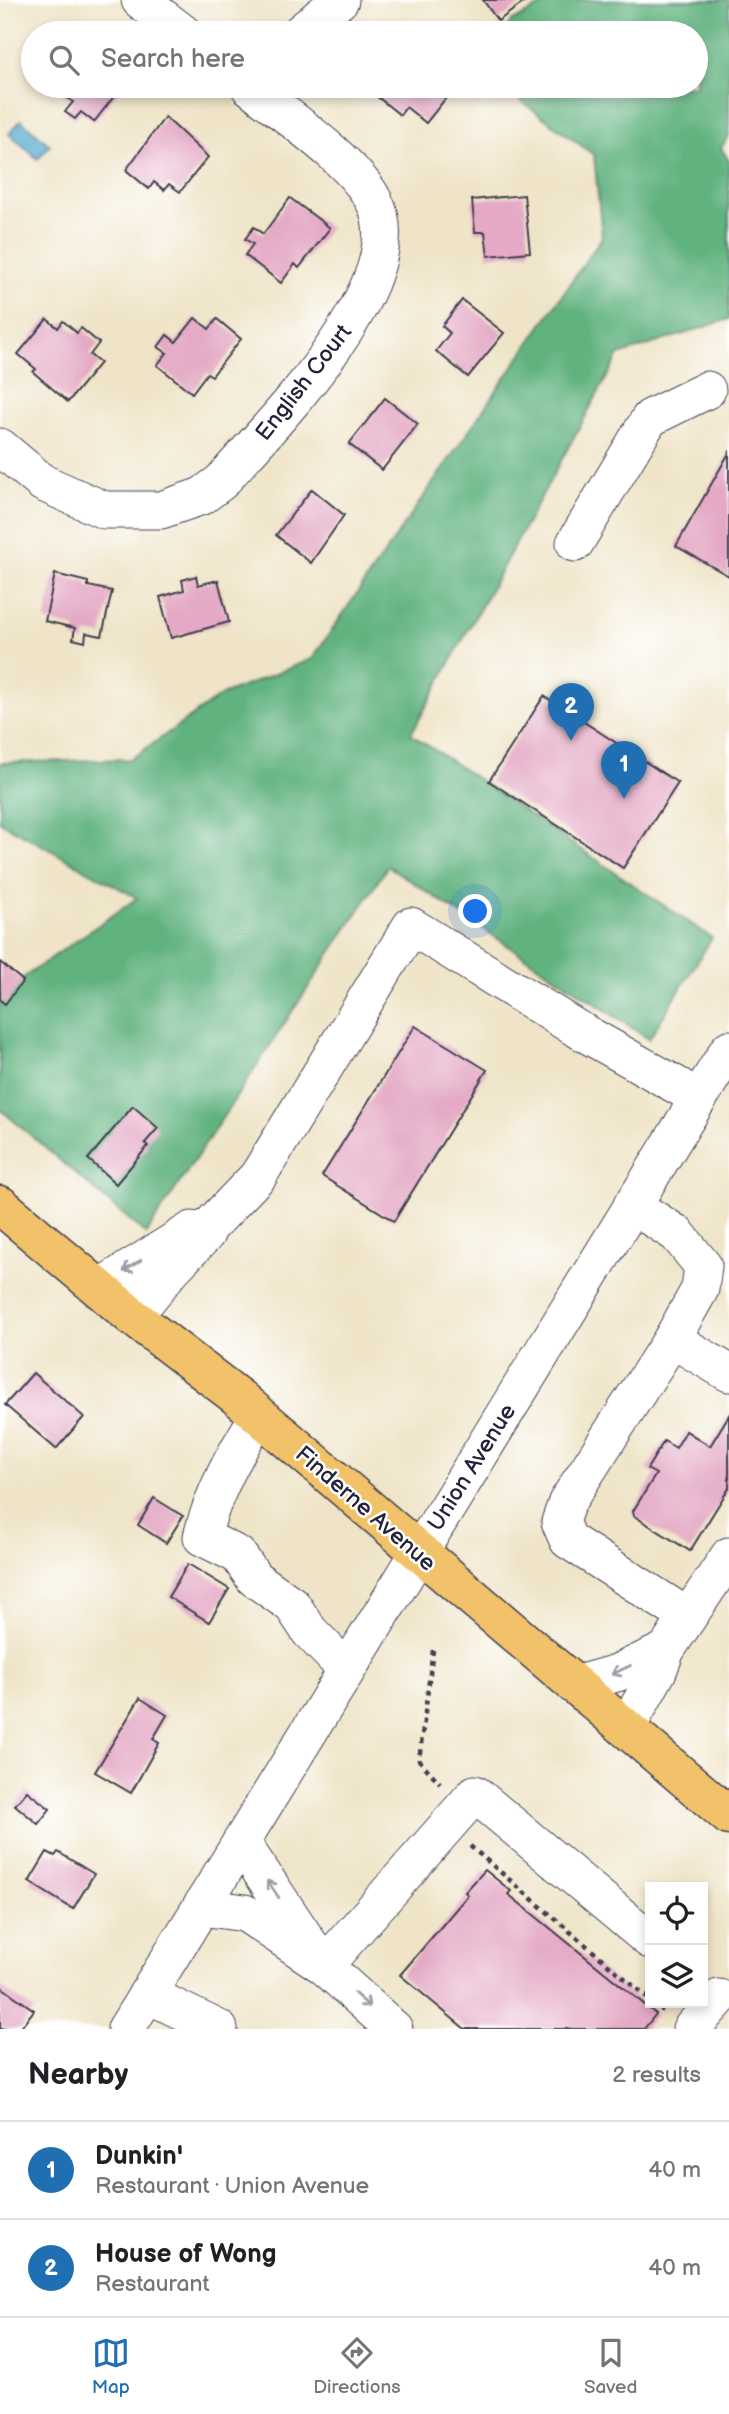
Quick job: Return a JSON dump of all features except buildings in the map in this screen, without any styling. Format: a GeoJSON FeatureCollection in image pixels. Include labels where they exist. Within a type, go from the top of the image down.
{"type":"FeatureCollection","features":[{"type":"Feature","properties":{"kind":"main road","name":"Finderne Avenue"},"geometry":{"type":"LineString","coordinates":[[0,1205],[133,1317],[259,1415],[626,1729],[726,1810]]}},
{"type":"Feature","properties":{"kind":"street"},"geometry":{"type":"LineString","coordinates":[[140,0],[167,21]]}},
{"type":"Feature","properties":{"kind":"street"},"geometry":{"type":"LineString","coordinates":[[315,21],[340,0]]}},
{"type":"Feature","properties":{"kind":"street","name":"English Court"},"geometry":{"type":"LineString","coordinates":[[0,447],[43,483],[104,510],[161,510],[202,496],[221,482],[346,330],[368,292],[376,271],[383,230],[374,201],[351,170],[264,98]]}},
{"type":"Feature","properties":{"kind":"street"},"geometry":{"type":"LineString","coordinates":[[575,543],[650,418],[706,390]]}},
{"type":"Feature","properties":{"kind":"street"},"geometry":{"type":"LineString","coordinates":[[133,1317],[172,1269],[206,1234],[209,1227],[258,1176],[411,926],[574,1027],[699,1098]]}},
{"type":"Feature","properties":{"kind":"street","name":"Union Avenue"},"geometry":{"type":"LineString","coordinates":[[126,2029],[729,1049]]}},
{"type":"Feature","properties":{"kind":"street"},"geometry":{"type":"LineString","coordinates":[[632,1205],[677,1234],[703,1266],[700,1289],[672,1339],[567,1502],[560,1522],[568,1540],[688,1616]]}},
{"type":"Feature","properties":{"kind":"street"},"geometry":{"type":"LineString","coordinates":[[99,1288],[201,1225],[209,1227]]}},
{"type":"Feature","properties":{"kind":"street"},"geometry":{"type":"LineString","coordinates":[[672,1339],[729,1373]]}},
{"type":"Feature","properties":{"kind":"street"},"geometry":{"type":"LineString","coordinates":[[259,1415],[234,1454],[210,1505],[202,1537],[238,1555],[254,1578],[292,1605],[310,1632],[346,1670]]}},
{"type":"Feature","properties":{"kind":"street"},"geometry":{"type":"LineString","coordinates":[[626,1729],[658,1671],[666,1650],[729,1556]]}},
{"type":"Feature","properties":{"kind":"street"},"geometry":{"type":"LineString","coordinates":[[574,1685],[617,1673],[666,1650]]}},
{"type":"Feature","properties":{"kind":"street"},"geometry":{"type":"LineString","coordinates":[[324,1966],[475,1794],[645,1936]]}},
{"type":"Feature","properties":{"kind":"street"},"geometry":{"type":"LineString","coordinates":[[241,1842],[324,1966]]}},
{"type":"Feature","properties":{"kind":"street"},"geometry":{"type":"LineString","coordinates":[[201,1907],[245,1913],[324,1966],[394,2029]]}},
{"type":"Feature","properties":{"kind":"street"},"geometry":{"type":"LineString","coordinates":[[691,2029],[717,1990]]}},
{"type":"Feature","properties":{"kind":"street"},"geometry":{"type":"LineString","coordinates":[[147,1994],[219,2029]]}},
{"type":"Feature","properties":{"kind":"path"},"geometry":{"type":"LineString","coordinates":[[433,1650],[419,1760],[446,1788]]}},
{"type":"Feature","properties":{"kind":"path"},"geometry":{"type":"LineString","coordinates":[[475,1836],[468,1845],[645,1996]]}},
{"type":"Feature","properties":{"kind":"green space"},"geometry":{"type":"Polygon","coordinates":[[[552,0],[729,0],[729,135],[721,148],[729,161],[729,319],[619,355],[411,734],[712,938],[649,1039],[388,866],[146,1234],[0,1109],[0,994],[137,898],[0,822],[0,763],[131,759],[222,695],[312,659],[602,237],[594,155],[517,98],[708,98],[708,21],[513,21],[552,0]]]}},
{"type":"Feature","properties":{"kind":"water"},"geometry":{"type":"Polygon","coordinates":[[[21,120],[50,145],[38,159],[9,134],[21,120]]]}},
{"type":"Feature","properties":{"kind":"place","name":"House of Wong"},"geometry":{"type":"Point","coordinates":[571,741]}},
{"type":"Feature","properties":{"kind":"place","name":"Dunkin'"},"geometry":{"type":"Point","coordinates":[624,799]}}]}
